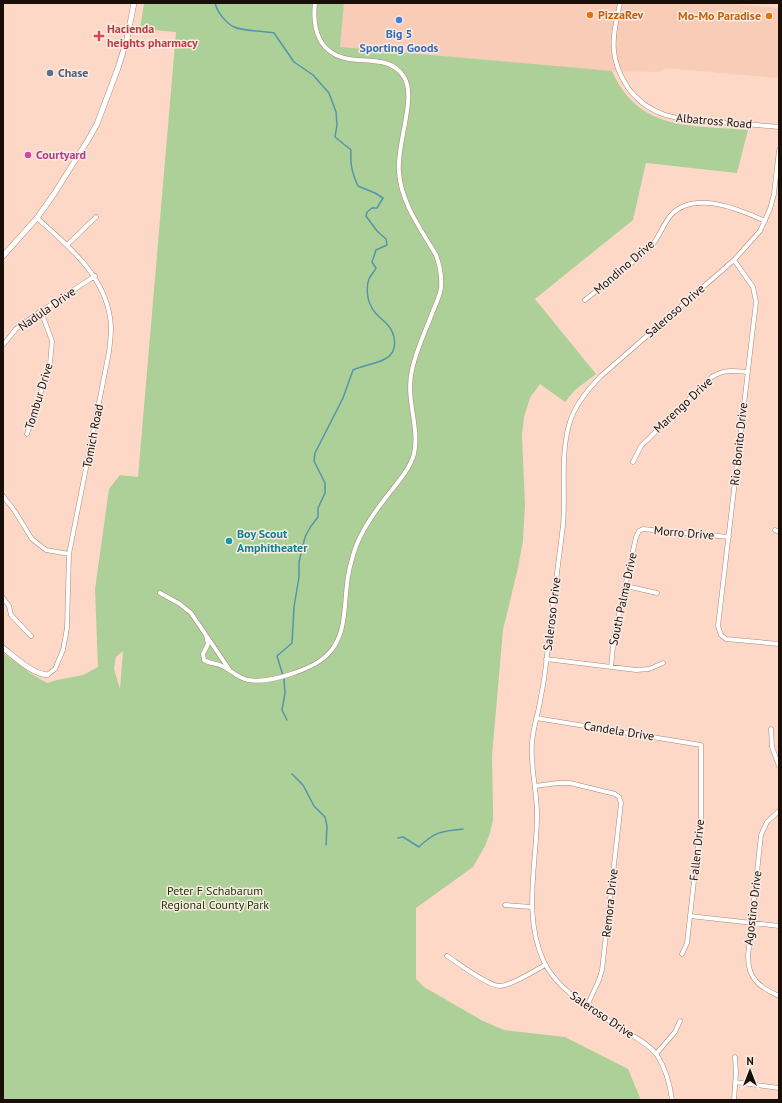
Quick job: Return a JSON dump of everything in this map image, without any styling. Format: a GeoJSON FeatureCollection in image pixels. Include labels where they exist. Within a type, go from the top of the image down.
{"type":"FeatureCollection","features":[{"type":"Feature","properties":{"kind":"street"},"geometry":{"type":"LineString","coordinates":[[3,256],[37,218],[54,194],[97,124],[127,39],[134,3]]}},
{"type":"Feature","properties":{"kind":"street"},"geometry":{"type":"LineString","coordinates":[[206,636],[208,644],[203,652],[203,659],[206,662],[221,665],[248,680],[265,680],[306,669],[317,663],[328,654],[337,644],[342,626],[348,574],[356,547],[371,518],[410,463],[415,449],[416,436],[410,397],[411,372],[439,295],[441,282],[437,259],[408,204],[399,179],[399,157],[409,97],[407,82],[402,73],[392,65],[379,61],[347,59],[334,53],[326,47],[318,36],[315,27],[315,3]]}},
{"type":"Feature","properties":{"kind":"street","name":"Albatross Road"},"geometry":{"type":"LineString","coordinates":[[620,3],[614,42],[616,62],[624,81],[642,103],[658,113],[678,118],[779,127]]}},
{"type":"Feature","properties":{"kind":"street","name":"Saleroso Drive"},"geometry":{"type":"LineString","coordinates":[[672,1100],[667,1074],[656,1054],[647,1045],[576,999],[559,984],[545,965],[535,937],[532,922],[537,819],[531,752],[536,718],[542,696],[563,524],[564,447],[569,424],[586,391],[601,376],[734,260],[760,231],[770,209],[774,194],[779,150]]}},
{"type":"Feature","properties":{"kind":"street","name":"Mondino Drive"},"geometry":{"type":"LineString","coordinates":[[585,300],[653,244],[670,216],[676,210],[685,205],[693,202],[702,202],[741,210],[765,221]]}},
{"type":"Feature","properties":{"kind":"street"},"geometry":{"type":"LineString","coordinates":[[67,244],[96,217]]}},
{"type":"Feature","properties":{"kind":"street","name":"Tomich Road"},"geometry":{"type":"LineString","coordinates":[[37,218],[67,244],[94,276],[106,302],[111,327],[109,352],[69,554],[67,628],[63,650],[55,669],[47,675]]}},
{"type":"Feature","properties":{"kind":"street","name":"Rio Bonito Drive"},"geometry":{"type":"LineString","coordinates":[[734,260],[753,287],[756,295],[718,626],[720,635],[726,638],[779,644]]}},
{"type":"Feature","properties":{"kind":"street","name":"Nadula Drive"},"geometry":{"type":"LineString","coordinates":[[3,345],[16,329],[94,276]]}},
{"type":"Feature","properties":{"kind":"street","name":"Tombur Drive"},"geometry":{"type":"LineString","coordinates":[[28,434],[50,364],[52,341],[41,311]]}},
{"type":"Feature","properties":{"kind":"street","name":"Marengo Drive"},"geometry":{"type":"LineString","coordinates":[[633,462],[641,446],[712,377],[720,372],[747,372]]}},
{"type":"Feature","properties":{"kind":"street"},"geometry":{"type":"LineString","coordinates":[[3,496],[14,510],[32,539],[46,550],[69,554]]}},
{"type":"Feature","properties":{"kind":"street","name":"Morro Drive"},"geometry":{"type":"LineString","coordinates":[[639,531],[643,529],[729,537]]}},
{"type":"Feature","properties":{"kind":"street","name":"South Palma Drive"},"geometry":{"type":"LineString","coordinates":[[610,667],[614,637],[636,537],[639,531]]}},
{"type":"Feature","properties":{"kind":"street"},"geometry":{"type":"LineString","coordinates":[[626,586],[657,593]]}},
{"type":"Feature","properties":{"kind":"street"},"geometry":{"type":"LineString","coordinates":[[160,593],[188,610],[230,671]]}},
{"type":"Feature","properties":{"kind":"street"},"geometry":{"type":"LineString","coordinates":[[3,598],[9,606],[11,615],[31,636]]}},
{"type":"Feature","properties":{"kind":"street"},"geometry":{"type":"LineString","coordinates":[[3,648],[19,661],[40,674],[47,675]]}},
{"type":"Feature","properties":{"kind":"street"},"geometry":{"type":"LineString","coordinates":[[546,659],[636,670],[649,668],[663,663]]}},
{"type":"Feature","properties":{"kind":"street","name":"Candela Drive"},"geometry":{"type":"LineString","coordinates":[[536,718],[701,745]]}},
{"type":"Feature","properties":{"kind":"street"},"geometry":{"type":"LineString","coordinates":[[771,728],[772,747],[779,766]]}},
{"type":"Feature","properties":{"kind":"street","name":"Fallen Drive"},"geometry":{"type":"LineString","coordinates":[[682,954],[687,943],[701,818],[701,745]]}},
{"type":"Feature","properties":{"kind":"street","name":"Remora Drive"},"geometry":{"type":"LineString","coordinates":[[535,786],[570,783],[615,794],[619,797],[621,803],[602,970],[587,1006]]}},
{"type":"Feature","properties":{"kind":"street","name":"Agostino Drive"},"geometry":{"type":"LineString","coordinates":[[779,811],[767,822],[761,835],[748,956],[750,974],[754,980],[760,986],[779,996]]}},
{"type":"Feature","properties":{"kind":"street"},"geometry":{"type":"LineString","coordinates":[[505,905],[532,907]]}},
{"type":"Feature","properties":{"kind":"street"},"geometry":{"type":"LineString","coordinates":[[690,916],[779,926]]}},
{"type":"Feature","properties":{"kind":"street"},"geometry":{"type":"LineString","coordinates":[[447,956],[491,984],[500,986],[509,984],[545,965]]}},
{"type":"Feature","properties":{"kind":"street"},"geometry":{"type":"LineString","coordinates":[[656,1054],[675,1032],[680,1021]]}},
{"type":"Feature","properties":{"kind":"street"},"geometry":{"type":"LineString","coordinates":[[734,1100],[735,1057]]}},
{"type":"Feature","properties":{"kind":"street"},"geometry":{"type":"LineString","coordinates":[[735,1082],[779,1088]]}},
{"type":"Feature","properties":{"kind":"shaded area"},"geometry":{"type":"Polygon","coordinates":[[[344,3],[723,3],[779,8],[779,76],[777,78],[666,68],[659,72],[602,71],[338,48],[344,3]]]}},
{"type":"Feature","properties":{"kind":"green space","name":"Peter F Schabarum Regional County Park"},"geometry":{"type":"Polygon","coordinates":[[[144,3],[344,3],[340,47],[612,71],[623,91],[637,105],[652,115],[669,122],[687,125],[748,130],[737,173],[646,163],[633,220],[535,299],[596,374],[575,390],[565,402],[540,384],[530,398],[524,417],[522,435],[525,505],[523,541],[503,630],[492,756],[493,820],[485,846],[473,867],[416,908],[416,979],[424,987],[483,1021],[504,1030],[565,1037],[628,1069],[641,1100],[3,1100],[3,653],[30,673],[47,683],[83,675],[98,667],[95,589],[109,489],[120,475],[138,477],[176,32],[140,29],[144,3]],[[123,651],[116,657],[114,669],[120,689],[123,651]]]}},
{"type":"Feature","properties":{"kind":"waterway"},"geometry":{"type":"LineString","coordinates":[[215,3],[222,17],[234,27],[274,33],[294,62],[313,75],[329,93],[336,112],[337,125],[335,137],[351,150],[352,168],[358,186],[383,198],[377,208],[372,208],[367,212],[366,216],[377,231],[386,239],[387,245],[376,250],[372,262],[376,268],[369,279],[367,292],[372,309],[390,328],[395,343],[392,352],[385,359],[353,370],[343,398],[315,453],[314,461],[325,483],[325,493],[318,508],[318,517],[305,537],[299,562],[299,577],[294,607],[292,643],[277,656],[284,679],[285,693],[282,710],[287,720]]}},
{"type":"Feature","properties":{"kind":"waterway"},"geometry":{"type":"LineString","coordinates":[[292,774],[303,785],[314,806],[325,817],[327,826],[326,845]]}},
{"type":"Feature","properties":{"kind":"waterway"},"geometry":{"type":"LineString","coordinates":[[398,838],[403,837],[419,847],[434,835],[463,829]]}},
{"type":"Feature","properties":{"kind":"place","name":"PizzaRev"},"geometry":{"type":"Point","coordinates":[590,15]}},
{"type":"Feature","properties":{"kind":"place","name":"Mo-Mo Paradise"},"geometry":{"type":"Point","coordinates":[769,16]}},
{"type":"Feature","properties":{"kind":"place","name":"Big 5 Sporting Goods"},"geometry":{"type":"Point","coordinates":[399,20]}},
{"type":"Feature","properties":{"kind":"place","name":"Hacienda heights pharmacy"},"geometry":{"type":"Point","coordinates":[99,36]}},
{"type":"Feature","properties":{"kind":"place","name":"Chase"},"geometry":{"type":"Point","coordinates":[50,73]}},
{"type":"Feature","properties":{"kind":"place","name":"Courtyard"},"geometry":{"type":"Point","coordinates":[28,155]}},
{"type":"Feature","properties":{"kind":"place","name":"Boy Scout Amphitheater"},"geometry":{"type":"Point","coordinates":[229,541]}}]}
